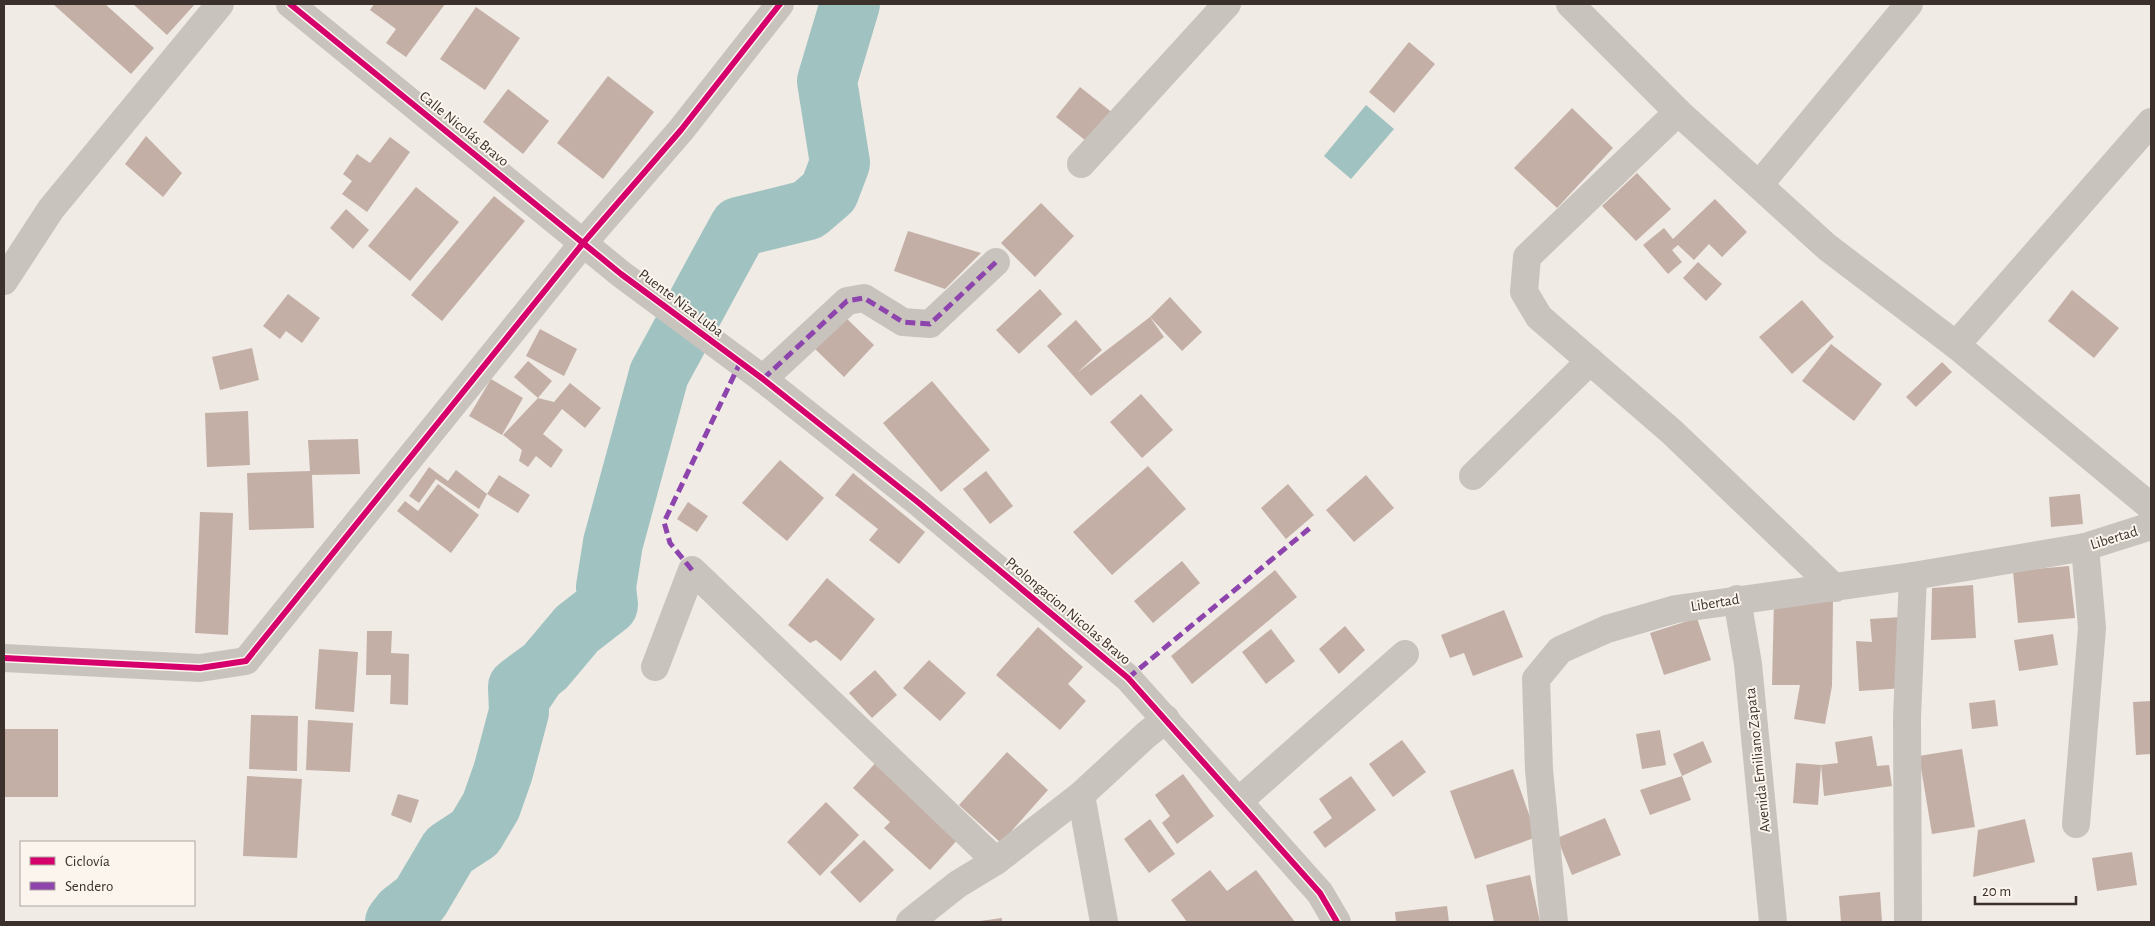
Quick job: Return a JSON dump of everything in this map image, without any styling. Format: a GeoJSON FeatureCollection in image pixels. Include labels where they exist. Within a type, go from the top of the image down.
{"type":"FeatureCollection","features":[{"type":"Feature","properties":{"kind":"street"},"geometry":{"type":"LineString","coordinates":[[4,280],[52,209],[220,4]]}},
{"type":"Feature","properties":{"kind":"street","name":"Calle Nicolás Bravo"},"geometry":{"type":"LineString","coordinates":[[290,4],[621,274]]}},
{"type":"Feature","properties":{"kind":"street"},"geometry":{"type":"LineString","coordinates":[[4,658],[200,668],[246,661],[584,242],[681,130],[780,4]]}},
{"type":"Feature","properties":{"kind":"street"},"geometry":{"type":"LineString","coordinates":[[1081,164],[1227,4]]}},
{"type":"Feature","properties":{"kind":"street"},"geometry":{"type":"LineString","coordinates":[[1570,4],[1678,112],[1828,247],[1956,345],[2151,507]]}},
{"type":"Feature","properties":{"kind":"street"},"geometry":{"type":"LineString","coordinates":[[1759,185],[1909,4]]}},
{"type":"Feature","properties":{"kind":"street"},"geometry":{"type":"LineString","coordinates":[[1678,112],[1527,257],[1524,292],[1539,317],[1672,432],[1835,588]]}},
{"type":"Feature","properties":{"kind":"street"},"geometry":{"type":"LineString","coordinates":[[1956,345],[2151,122]]}},
{"type":"Feature","properties":{"kind":"street"},"geometry":{"type":"LineString","coordinates":[[763,380],[847,301],[864,298],[903,322],[930,324],[996,262]]}},
{"type":"Feature","properties":{"kind":"street","name":"Puente Niza Luba"},"geometry":{"type":"LineString","coordinates":[[621,274],[733,358]]}},
{"type":"Feature","properties":{"kind":"street","name":"Prolongacion Nicolas Bravo"},"geometry":{"type":"LineString","coordinates":[[733,358],[919,503],[1128,678],[1320,893],[1337,922]]}},
{"type":"Feature","properties":{"kind":"street"},"geometry":{"type":"LineString","coordinates":[[1473,476],[1590,361]]}},
{"type":"Feature","properties":{"kind":"street","name":"Libertad"},"geometry":{"type":"LineString","coordinates":[[1554,922],[1538,770],[1536,679],[1560,650],[1607,630],[1676,609],[1737,599],[1835,588],[2085,547],[2151,526]]}},
{"type":"Feature","properties":{"kind":"street"},"geometry":{"type":"LineString","coordinates":[[2076,824],[2092,628],[2085,547]]}},
{"type":"Feature","properties":{"kind":"street"},"geometry":{"type":"LineString","coordinates":[[655,667],[692,570],[996,861]]}},
{"type":"Feature","properties":{"kind":"street"},"geometry":{"type":"LineString","coordinates":[[1908,922],[1908,717],[1913,576]]}},
{"type":"Feature","properties":{"kind":"street","name":"Avenida Emiliano Zapata"},"geometry":{"type":"LineString","coordinates":[[1737,599],[1748,664],[1773,922]]}},
{"type":"Feature","properties":{"kind":"street"},"geometry":{"type":"LineString","coordinates":[[1238,801],[1406,654]]}},
{"type":"Feature","properties":{"kind":"street"},"geometry":{"type":"LineString","coordinates":[[910,922],[958,884],[996,861],[1082,795],[1146,735],[1166,719]]}},
{"type":"Feature","properties":{"kind":"street"},"geometry":{"type":"LineString","coordinates":[[1082,795],[1104,922]]}},
{"type":"Feature","properties":{"kind":"water"},"geometry":{"type":"Polygon","coordinates":[[[1366,105],[1394,129],[1351,179],[1324,156],[1366,105]]]}},
{"type":"Feature","properties":{"kind":"building"},"geometry":{"type":"Polygon","coordinates":[[[53,4],[105,4],[154,48],[131,74],[53,4]]]}},
{"type":"Feature","properties":{"kind":"building"},"geometry":{"type":"Polygon","coordinates":[[[133,4],[195,4],[167,35],[133,4]]]}},
{"type":"Feature","properties":{"kind":"building"},"geometry":{"type":"Polygon","coordinates":[[[374,4],[445,4],[406,57],[386,43],[396,29],[370,10],[374,4]]]}},
{"type":"Feature","properties":{"kind":"building"},"geometry":{"type":"Polygon","coordinates":[[[476,7],[520,38],[485,90],[440,59],[476,7]]]}},
{"type":"Feature","properties":{"kind":"building"},"geometry":{"type":"Polygon","coordinates":[[[1409,42],[1435,64],[1394,113],[1369,92],[1409,42]]]}},
{"type":"Feature","properties":{"kind":"building"},"geometry":{"type":"Polygon","coordinates":[[[608,76],[654,112],[603,179],[557,143],[608,76]]]}},
{"type":"Feature","properties":{"kind":"building"},"geometry":{"type":"Polygon","coordinates":[[[1080,87],[1114,114],[1090,144],[1056,117],[1080,87]]]}},
{"type":"Feature","properties":{"kind":"building"},"geometry":{"type":"Polygon","coordinates":[[[508,89],[549,121],[523,154],[483,122],[508,89]]]}},
{"type":"Feature","properties":{"kind":"building"},"geometry":{"type":"Polygon","coordinates":[[[1572,108],[1613,148],[1557,208],[1514,168],[1572,108]]]}},
{"type":"Feature","properties":{"kind":"building"},"geometry":{"type":"Polygon","coordinates":[[[146,136],[182,173],[163,197],[125,164],[146,136]]]}},
{"type":"Feature","properties":{"kind":"building"},"geometry":{"type":"Polygon","coordinates":[[[390,137],[410,152],[367,212],[342,194],[352,181],[343,174],[357,154],[370,163],[390,137]]]}},
{"type":"Feature","properties":{"kind":"building"},"geometry":{"type":"Polygon","coordinates":[[[1637,173],[1671,209],[1636,241],[1602,206],[1637,173]]]}},
{"type":"Feature","properties":{"kind":"building"},"geometry":{"type":"Polygon","coordinates":[[[416,187],[459,222],[410,281],[368,246],[416,187]]]}},
{"type":"Feature","properties":{"kind":"building"},"geometry":{"type":"Polygon","coordinates":[[[494,196],[525,221],[442,321],[411,295],[494,196]]]}},
{"type":"Feature","properties":{"kind":"building"},"geometry":{"type":"Polygon","coordinates":[[[1715,199],[1747,232],[1722,257],[1709,244],[1694,260],[1678,245],[1672,250],[1682,262],[1668,274],[1643,245],[1664,228],[1673,239],[1715,199]]]}},
{"type":"Feature","properties":{"kind":"building"},"geometry":{"type":"Polygon","coordinates":[[[1041,203],[1074,236],[1035,277],[1001,243],[1041,203]]]}},
{"type":"Feature","properties":{"kind":"building"},"geometry":{"type":"Polygon","coordinates":[[[346,209],[369,230],[353,249],[330,228],[346,209]]]}},
{"type":"Feature","properties":{"kind":"building"},"geometry":{"type":"Polygon","coordinates":[[[908,231],[981,253],[945,289],[894,271],[908,231]]]}},
{"type":"Feature","properties":{"kind":"building"},"geometry":{"type":"Polygon","coordinates":[[[1698,262],[1722,284],[1706,301],[1683,278],[1698,262]]]}},
{"type":"Feature","properties":{"kind":"building"},"geometry":{"type":"Polygon","coordinates":[[[1040,289],[1062,314],[1019,354],[996,330],[1040,289]]]}},
{"type":"Feature","properties":{"kind":"building"},"geometry":{"type":"Polygon","coordinates":[[[2072,290],[2119,328],[2094,358],[2048,321],[2072,290]]]}},
{"type":"Feature","properties":{"kind":"building"},"geometry":{"type":"Polygon","coordinates":[[[288,294],[320,318],[302,343],[286,331],[280,339],[263,326],[288,294]]]}},
{"type":"Feature","properties":{"kind":"building"},"geometry":{"type":"Polygon","coordinates":[[[1170,297],[1202,332],[1182,351],[1150,317],[1170,297]]]}},
{"type":"Feature","properties":{"kind":"building"},"geometry":{"type":"Polygon","coordinates":[[[1802,300],[1834,337],[1792,374],[1759,337],[1802,300]]]}},
{"type":"Feature","properties":{"kind":"building"},"geometry":{"type":"Polygon","coordinates":[[[844,316],[874,345],[844,377],[813,347],[844,316]]]}},
{"type":"Feature","properties":{"kind":"building"},"geometry":{"type":"Polygon","coordinates":[[[1150,317],[1164,337],[1091,396],[1047,346],[1076,320],[1102,350],[1077,373],[1150,317]]]}},
{"type":"Feature","properties":{"kind":"building"},"geometry":{"type":"Polygon","coordinates":[[[540,329],[577,349],[564,376],[526,356],[540,329]]]}},
{"type":"Feature","properties":{"kind":"building"},"geometry":{"type":"Polygon","coordinates":[[[1831,344],[1882,384],[1854,421],[1802,381],[1831,344]]]}},
{"type":"Feature","properties":{"kind":"building"},"geometry":{"type":"Polygon","coordinates":[[[252,348],[259,380],[220,390],[212,357],[252,348]]]}},
{"type":"Feature","properties":{"kind":"building"},"geometry":{"type":"Polygon","coordinates":[[[528,361],[552,381],[538,398],[514,377],[528,361]]]}},
{"type":"Feature","properties":{"kind":"building"},"geometry":{"type":"Polygon","coordinates":[[[1942,362],[1952,372],[1916,407],[1906,397],[1942,362]]]}},
{"type":"Feature","properties":{"kind":"building"},"geometry":{"type":"Polygon","coordinates":[[[491,379],[523,398],[502,435],[469,416],[491,379]]]}},
{"type":"Feature","properties":{"kind":"building"},"geometry":{"type":"Polygon","coordinates":[[[932,381],[990,450],[941,492],[883,423],[932,381]]]}},
{"type":"Feature","properties":{"kind":"building"},"geometry":{"type":"Polygon","coordinates":[[[570,383],[601,408],[585,428],[562,409],[543,434],[563,450],[551,468],[536,456],[528,467],[519,461],[522,450],[503,435],[538,398],[554,402],[570,383]]]}},
{"type":"Feature","properties":{"kind":"building"},"geometry":{"type":"Polygon","coordinates":[[[1141,394],[1173,430],[1142,458],[1110,422],[1141,394]]]}},
{"type":"Feature","properties":{"kind":"building"},"geometry":{"type":"Polygon","coordinates":[[[248,411],[250,465],[207,467],[205,413],[248,411]]]}},
{"type":"Feature","properties":{"kind":"building"},"geometry":{"type":"Polygon","coordinates":[[[358,439],[360,474],[312,475],[314,528],[249,530],[247,473],[310,471],[308,440],[358,439]]]}},
{"type":"Feature","properties":{"kind":"building"},"geometry":{"type":"Polygon","coordinates":[[[780,460],[824,498],[787,541],[742,503],[780,460]]]}},
{"type":"Feature","properties":{"kind":"building"},"geometry":{"type":"Polygon","coordinates":[[[1148,466],[1186,509],[1112,575],[1073,532],[1148,466]]]}},
{"type":"Feature","properties":{"kind":"building"},"geometry":{"type":"Polygon","coordinates":[[[429,467],[448,481],[456,470],[487,494],[479,509],[436,479],[419,503],[409,496],[429,467]]]}},
{"type":"Feature","properties":{"kind":"building"},"geometry":{"type":"Polygon","coordinates":[[[986,471],[1013,506],[990,524],[963,489],[986,471]]]}},
{"type":"Feature","properties":{"kind":"building"},"geometry":{"type":"Polygon","coordinates":[[[853,473],[925,532],[899,564],[869,540],[878,529],[835,495],[853,473]]]}},
{"type":"Feature","properties":{"kind":"building"},"geometry":{"type":"Polygon","coordinates":[[[499,475],[530,495],[518,513],[487,494],[499,475]]]}},
{"type":"Feature","properties":{"kind":"building"},"geometry":{"type":"Polygon","coordinates":[[[1366,475],[1394,508],[1354,542],[1326,510],[1366,475]]]}},
{"type":"Feature","properties":{"kind":"building"},"geometry":{"type":"Polygon","coordinates":[[[438,484],[479,515],[451,553],[397,511],[405,501],[418,511],[438,484]]]}},
{"type":"Feature","properties":{"kind":"building"},"geometry":{"type":"Polygon","coordinates":[[[1288,484],[1314,515],[1286,539],[1261,508],[1288,484]]]}},
{"type":"Feature","properties":{"kind":"building"},"geometry":{"type":"Polygon","coordinates":[[[2080,494],[2083,524],[2051,527],[2049,497],[2080,494]]]}},
{"type":"Feature","properties":{"kind":"building"},"geometry":{"type":"Polygon","coordinates":[[[688,502],[708,516],[697,532],[677,519],[688,502]]]}},
{"type":"Feature","properties":{"kind":"building"},"geometry":{"type":"Polygon","coordinates":[[[200,512],[233,513],[228,635],[195,633],[200,512]]]}},
{"type":"Feature","properties":{"kind":"building"},"geometry":{"type":"Polygon","coordinates":[[[1182,561],[1200,583],[1153,623],[1134,601],[1182,561]]]}},
{"type":"Feature","properties":{"kind":"building"},"geometry":{"type":"Polygon","coordinates":[[[2069,566],[2075,618],[2018,623],[2013,571],[2069,566]]]}},
{"type":"Feature","properties":{"kind":"building"},"geometry":{"type":"Polygon","coordinates":[[[1275,570],[1297,597],[1192,684],[1171,656],[1275,570]]]}},
{"type":"Feature","properties":{"kind":"building"},"geometry":{"type":"Polygon","coordinates":[[[827,578],[875,619],[841,661],[816,640],[810,643],[788,625],[827,578]]]}},
{"type":"Feature","properties":{"kind":"building"},"geometry":{"type":"Polygon","coordinates":[[[1973,585],[1976,638],[1931,640],[1932,588],[1973,585]]]}},
{"type":"Feature","properties":{"kind":"building"},"geometry":{"type":"Polygon","coordinates":[[[1774,600],[1833,601],[1832,686],[1825,724],[1794,719],[1800,685],[1772,685],[1774,600]]]}},
{"type":"Feature","properties":{"kind":"building"},"geometry":{"type":"Polygon","coordinates":[[[1504,610],[1523,657],[1473,676],[1464,653],[1450,658],[1441,635],[1504,610]]]}},
{"type":"Feature","properties":{"kind":"building"},"geometry":{"type":"Polygon","coordinates":[[[1902,617],[1905,688],[1859,691],[1856,641],[1872,642],[1870,619],[1902,617]]]}},
{"type":"Feature","properties":{"kind":"building"},"geometry":{"type":"Polygon","coordinates":[[[1697,618],[1711,660],[1664,675],[1650,633],[1697,618]]]}},
{"type":"Feature","properties":{"kind":"building"},"geometry":{"type":"Polygon","coordinates":[[[1345,626],[1365,650],[1339,674],[1319,649],[1345,626]]]}},
{"type":"Feature","properties":{"kind":"building"},"geometry":{"type":"Polygon","coordinates":[[[1038,627],[1083,667],[1068,684],[1086,701],[1060,730],[996,675],[1038,627]]]}},
{"type":"Feature","properties":{"kind":"building"},"geometry":{"type":"Polygon","coordinates":[[[1271,629],[1295,661],[1266,684],[1242,652],[1271,629]]]}},
{"type":"Feature","properties":{"kind":"building"},"geometry":{"type":"Polygon","coordinates":[[[367,631],[392,631],[391,653],[409,654],[408,705],[390,704],[391,675],[366,675],[367,631]]]}},
{"type":"Feature","properties":{"kind":"building"},"geometry":{"type":"Polygon","coordinates":[[[2053,634],[2058,665],[2019,671],[2014,640],[2053,634]]]}},
{"type":"Feature","properties":{"kind":"building"},"geometry":{"type":"Polygon","coordinates":[[[319,649],[358,652],[354,712],[315,709],[319,649]]]}},
{"type":"Feature","properties":{"kind":"building"},"geometry":{"type":"Polygon","coordinates":[[[929,660],[966,693],[940,721],[903,688],[929,660]]]}},
{"type":"Feature","properties":{"kind":"building"},"geometry":{"type":"Polygon","coordinates":[[[875,670],[897,695],[872,718],[849,693],[875,670]]]}},
{"type":"Feature","properties":{"kind":"building"},"geometry":{"type":"Polygon","coordinates":[[[1995,700],[1998,726],[1972,729],[1969,703],[1995,700]]]}},
{"type":"Feature","properties":{"kind":"building"},"geometry":{"type":"Polygon","coordinates":[[[2151,701],[2151,754],[2136,755],[2133,702],[2151,701]]]}},
{"type":"Feature","properties":{"kind":"building"},"geometry":{"type":"Polygon","coordinates":[[[251,715],[298,716],[297,771],[249,769],[251,715]]]}},
{"type":"Feature","properties":{"kind":"building"},"geometry":{"type":"Polygon","coordinates":[[[308,720],[353,723],[350,772],[306,770],[308,720]]]}},
{"type":"Feature","properties":{"kind":"building"},"geometry":{"type":"Polygon","coordinates":[[[4,729],[58,729],[58,797],[5,797],[4,729]]]}},
{"type":"Feature","properties":{"kind":"building"},"geometry":{"type":"Polygon","coordinates":[[[1660,730],[1666,765],[1642,769],[1636,734],[1660,730]]]}},
{"type":"Feature","properties":{"kind":"building"},"geometry":{"type":"Polygon","coordinates":[[[1872,736],[1877,766],[1889,765],[1892,786],[1824,796],[1821,765],[1838,763],[1835,742],[1872,736]]]}},
{"type":"Feature","properties":{"kind":"building"},"geometry":{"type":"Polygon","coordinates":[[[1402,740],[1426,772],[1393,797],[1369,764],[1402,740]]]}},
{"type":"Feature","properties":{"kind":"building"},"geometry":{"type":"Polygon","coordinates":[[[1703,741],[1712,762],[1682,776],[1673,754],[1703,741]]]}},
{"type":"Feature","properties":{"kind":"building"},"geometry":{"type":"Polygon","coordinates":[[[1962,749],[1975,827],[1932,834],[1919,756],[1962,749]]]}},
{"type":"Feature","properties":{"kind":"building"},"geometry":{"type":"Polygon","coordinates":[[[1007,752],[1048,790],[1001,843],[959,805],[1007,752]]]}},
{"type":"Feature","properties":{"kind":"building"},"geometry":{"type":"Polygon","coordinates":[[[878,760],[961,836],[930,870],[884,828],[890,822],[853,788],[878,760]]]}},
{"type":"Feature","properties":{"kind":"building"},"geometry":{"type":"Polygon","coordinates":[[[1796,763],[1821,765],[1818,805],[1793,803],[1796,763]]]}},
{"type":"Feature","properties":{"kind":"building"},"geometry":{"type":"Polygon","coordinates":[[[1513,769],[1537,837],[1475,859],[1450,791],[1513,769]]]}},
{"type":"Feature","properties":{"kind":"building"},"geometry":{"type":"Polygon","coordinates":[[[1183,774],[1214,816],[1177,844],[1162,823],[1170,816],[1155,795],[1183,774]]]}},
{"type":"Feature","properties":{"kind":"building"},"geometry":{"type":"Polygon","coordinates":[[[247,776],[302,779],[297,858],[243,856],[247,776]]]}},
{"type":"Feature","properties":{"kind":"building"},"geometry":{"type":"Polygon","coordinates":[[[1351,776],[1376,810],[1325,848],[1313,832],[1332,818],[1319,799],[1351,776]]]}},
{"type":"Feature","properties":{"kind":"building"},"geometry":{"type":"Polygon","coordinates":[[[1682,776],[1691,800],[1650,815],[1640,790],[1682,776]]]}},
{"type":"Feature","properties":{"kind":"building"},"geometry":{"type":"Polygon","coordinates":[[[398,794],[419,800],[411,823],[391,815],[398,794]]]}},
{"type":"Feature","properties":{"kind":"building"},"geometry":{"type":"Polygon","coordinates":[[[826,802],[859,835],[820,876],[787,842],[826,802]]]}},
{"type":"Feature","properties":{"kind":"building"},"geometry":{"type":"Polygon","coordinates":[[[1605,818],[1621,855],[1572,875],[1557,838],[1605,818]]]}},
{"type":"Feature","properties":{"kind":"building"},"geometry":{"type":"Polygon","coordinates":[[[1150,819],[1175,854],[1149,873],[1124,839],[1150,819]]]}},
{"type":"Feature","properties":{"kind":"building"},"geometry":{"type":"Polygon","coordinates":[[[2025,819],[2035,862],[1973,877],[1978,830],[2025,819]]]}},
{"type":"Feature","properties":{"kind":"building"},"geometry":{"type":"Polygon","coordinates":[[[864,840],[894,870],[860,903],[830,872],[864,840]]]}},
{"type":"Feature","properties":{"kind":"building"},"geometry":{"type":"Polygon","coordinates":[[[2132,852],[2137,885],[2097,891],[2092,858],[2132,852]]]}},
{"type":"Feature","properties":{"kind":"building"},"geometry":{"type":"Polygon","coordinates":[[[1210,870],[1227,891],[1256,870],[1295,922],[1187,922],[1171,900],[1210,870]]]}},
{"type":"Feature","properties":{"kind":"building"},"geometry":{"type":"Polygon","coordinates":[[[1530,875],[1540,922],[1494,922],[1486,885],[1530,875]]]}},
{"type":"Feature","properties":{"kind":"building"},"geometry":{"type":"Polygon","coordinates":[[[1880,892],[1882,922],[1841,922],[1839,896],[1880,892]]]}},
{"type":"Feature","properties":{"kind":"building"},"geometry":{"type":"Polygon","coordinates":[[[1447,906],[1449,922],[1396,922],[1395,912],[1447,906]]]}},
{"type":"Feature","properties":{"kind":"building"},"geometry":{"type":"Polygon","coordinates":[[[1002,918],[1002,922],[980,922],[980,921],[1002,918]]]}},
{"type":"Feature","properties":{"kind":"waterway"},"geometry":{"type":"LineString","coordinates":[[395,922],[402,913],[420,899],[449,850],[475,833],[491,806],[503,772],[519,712],[518,687],[545,667],[577,629],[608,605],[606,587],[613,543],[659,374],[739,227],[808,210],[829,192],[840,163],[827,81],[850,4]]}},
{"type":"Feature","properties":{"kind":"waterway"},"geometry":{"type":"LineString","coordinates":[[509,747],[534,722],[563,679],[582,626]]}},
{"type":"Feature","properties":{"kind":"marked path"},"geometry":{"type":"LineString","coordinates":[[763,379],[847,301],[864,298],[903,322],[930,324],[996,262]]}},
{"type":"Feature","properties":{"kind":"marked path"},"geometry":{"type":"LineString","coordinates":[[692,570],[670,543],[664,522],[740,363]]}},
{"type":"Feature","properties":{"kind":"marked path"},"geometry":{"type":"LineString","coordinates":[[1128,678],[1310,528]]}},
{"type":"Feature","properties":{"kind":"cycle path"},"geometry":{"type":"LineString","coordinates":[[290,4],[621,274],[763,379],[919,503],[1128,678],[1320,893],[1337,922]]}},
{"type":"Feature","properties":{"kind":"cycle path"},"geometry":{"type":"LineString","coordinates":[[4,658],[200,668],[246,661],[584,242],[681,130],[780,4]]}}]}
